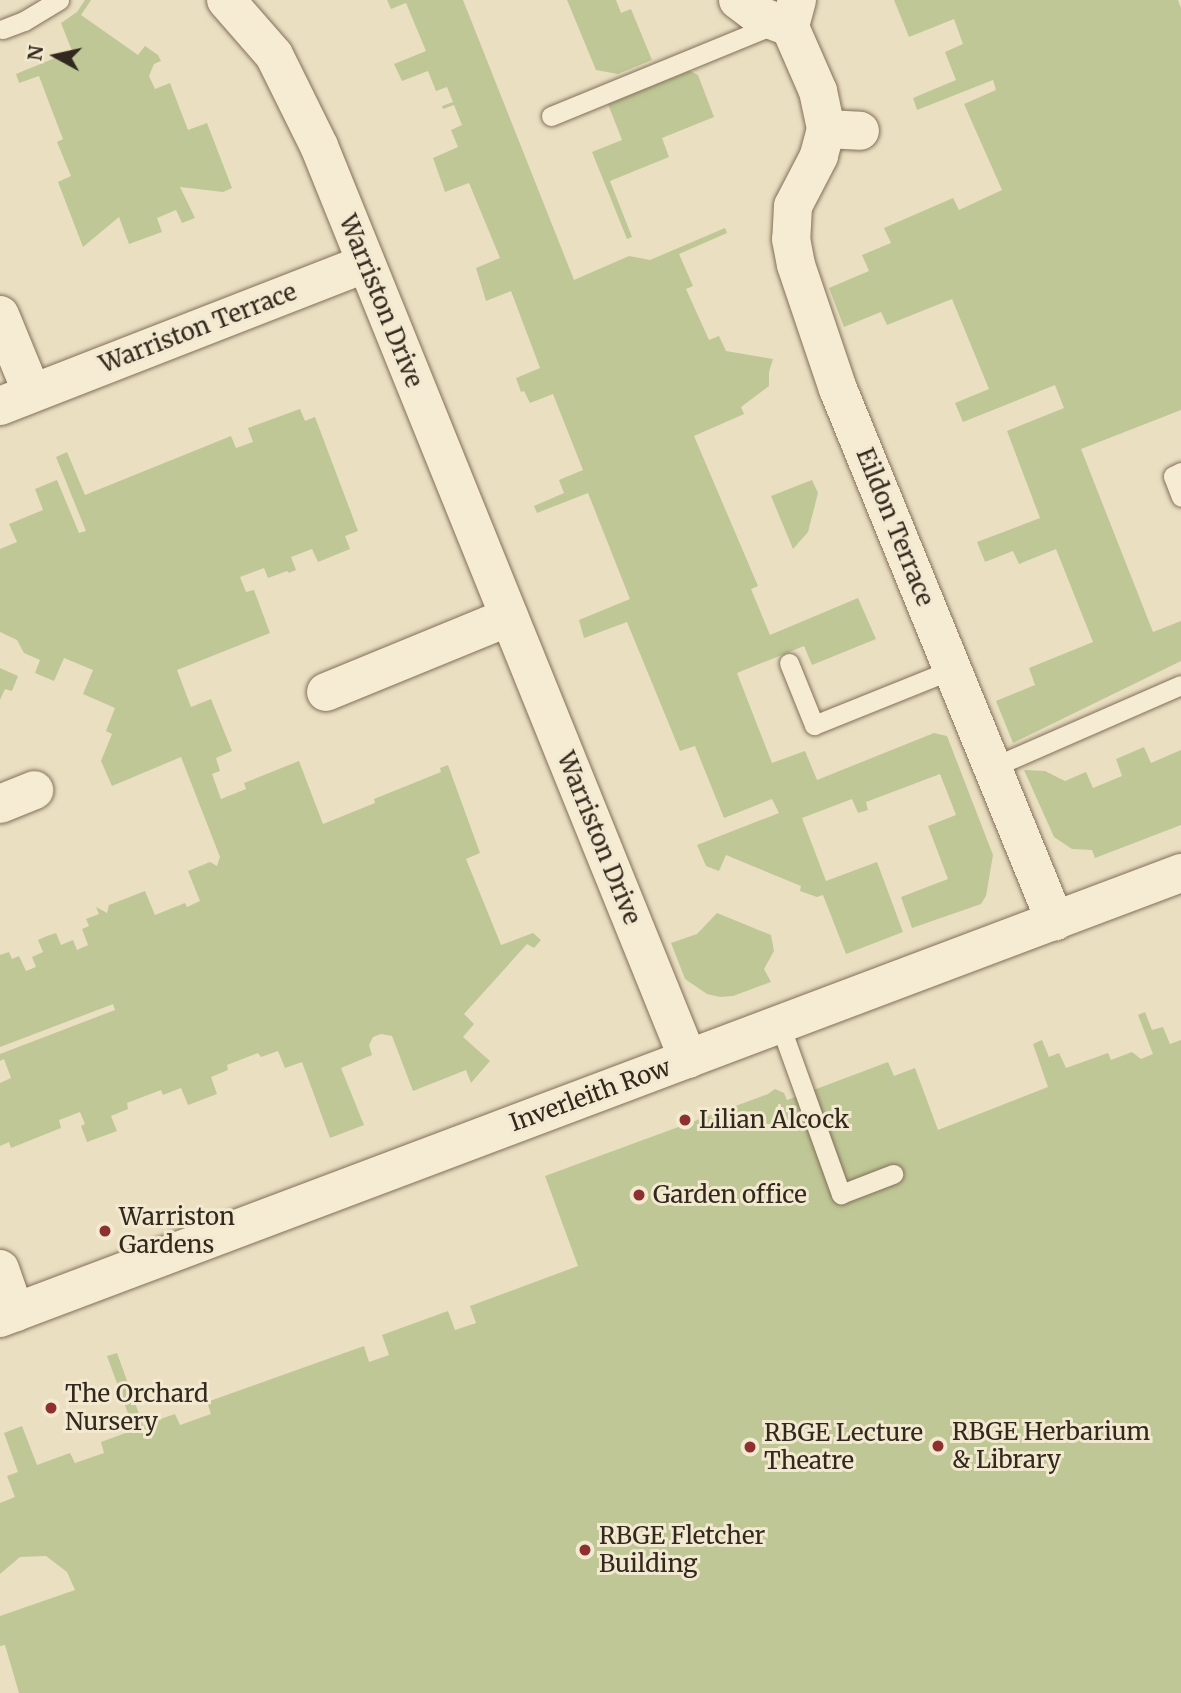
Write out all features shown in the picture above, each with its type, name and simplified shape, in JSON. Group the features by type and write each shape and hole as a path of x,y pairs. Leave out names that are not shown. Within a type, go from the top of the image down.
{"street":[{"name":"Warriston Drive","path":"226,0 260,36 289,79 688,1059"},
{"path":"738,0 788,17"},
{"name":"Eildon Terrace","path":"788,17 818,91 843,130 819,156 793,206 791,239 796,265 838,389 1055,921"},
{"name":"Warriston Terrace","path":"0,315 16,399 365,264"},
{"path":"326,694 509,617"},
{"name":"Inverleith Row","path":"8,1315 1181,873"},
{"path":"0,1269 8,1315"}],"lane":[{"path":"3,29 24,22 59,0"},
{"path":"551,116 788,17"},
{"path":"1181,472 1173,476 1181,497"},
{"path":"789,663 814,725 951,670"},
{"path":"991,768 1181,685"},
{"path":"780,1025 841,1194 893,1174"}],"green space":[{"path":"85,0 91,0 81,15 138,55 145,46 158,55 161,61 154,64 149,76 155,89 170,83 188,130 207,123 232,188 223,192 180,187 195,218 182,223 176,210 157,218 162,232 129,244 119,217 83,247 58,182 71,176 57,142 63,139 39,76 19,83 16,74 72,51 61,23 77,12"},
{"path":"387,0 463,0 574,280 629,256 650,260 725,228 727,233 679,254 693,286 686,289 709,340 719,336 726,351 773,359 769,386 741,407 744,414 694,436 758,586 751,589 770,635 858,598 876,639 812,665 804,646 737,673 772,763 805,751 817,780 934,733 947,736 993,855 986,896 981,904 912,928 901,897 948,879 928,826 956,815 940,774 866,802 868,810 858,813 852,799 802,818 826,881 877,862 903,932 846,954 823,895 817,897 800,891 801,886 726,855 719,871 706,866 697,845 779,813 772,799 724,818 695,746 680,751 627,622 584,638 579,620 630,599 588,493 537,513 534,506 564,493 559,480 583,470 553,394 530,403 524,391 521,392 516,378 540,368 511,291 486,301 476,268 500,258 469,183 445,192 433,158 458,147 451,130 462,125 454,105 443,109 442,106 453,102 447,87 436,91 428,71 402,81 394,64 426,51 406,3 391,9"},
{"path":"567,0 616,0 621,13 631,9 652,60 618,74 596,70"},
{"path":"894,0 1178,0 1181,8 1181,410 1081,449 1153,632 1181,621 1181,661 1013,743 996,701 1035,685 1029,668 1093,642 1056,549 1019,564 1013,551 985,562 977,542 1040,518 1007,431 1064,408 1055,385 963,422 955,403 989,389 952,299 887,325 881,312 844,327 829,288 869,271 862,255 891,243 884,228 953,198 959,210 1002,190 964,104 996,90 993,80 917,110 913,98 956,80 945,52 963,44 954,19 909,37"},
{"path":"690,71 698,75 714,117 662,138 669,157 610,181 632,237 627,239 592,152 622,140 608,104"},
{"path":"300,409 305,421 315,417 358,531 345,536 350,549 318,562 312,549 291,557 296,570 289,573 287,571 268,578 264,568 240,577 246,592 254,590 270,633 177,670 191,707 211,699 232,751 216,758 220,771 212,774 221,799 246,789 244,783 299,761 323,824 375,803 374,799 441,772 440,768 448,765 480,853 466,859 501,945 533,933 541,940 534,948 527,944 464,1014 474,1024 463,1037 490,1061 471,1083 466,1070 413,1091 392,1036 381,1034 373,1037 369,1045 372,1055 341,1068 364,1125 330,1138 302,1062 285,1068 278,1051 261,1057 258,1053 227,1065 228,1070 211,1077 217,1094 188,1105 181,1088 163,1095 161,1090 127,1103 128,1109 111,1116 117,1131 87,1142 81,1126 85,1124 80,1112 59,1120 61,1128 11,1148 9,1142 0,1146 0,1083 11,1078 4,1059 0,1061 0,1054 115,1010 113,1004 0,1047 0,955 9,952 12,959 19,956 26,971 36,967 32,957 43,952 38,940 56,933 61,945 73,940 77,950 88,945 82,929 89,926 86,919 99,914 96,907 107,913 109,905 145,891 155,915 185,903 187,907 200,901 188,871 210,862 217,866 220,857 181,757 112,786 101,761 112,734 106,731 115,708 83,694 93,670 64,658 54,681 35,673 40,660 24,653 17,640 0,632 0,549 17,542 9,524 43,510 35,489 57,480 79,533 86,531 56,457 67,452 85,495 231,436 236,448 253,442 248,428"},
{"path":"812,480 818,493 808,532 793,549 771,496"},
{"path":"0,668 18,676 12,691 5,689 0,700"},
{"path":"1144,747 1151,763 1181,750 1181,825 1095,858 1092,850 1072,849 1054,837 1024,770 1045,771 1065,781 1086,772 1093,788 1122,776 1116,759"},
{"path":"717,913 771,935 774,951 764,969 771,982 733,996 720,997 707,994 685,979 671,943 697,934"},
{"path":"1145,1012 1152,1030 1163,1027 1170,1044 1181,1040 1181,1693 19,1693 5,1645 0,1646 0,1616 75,1590 67,1572 46,1556 20,1557 0,1574 0,1503 15,1497 7,1476 18,1472 4,1433 22,1426 37,1465 70,1453 75,1463 104,1453 101,1442 134,1430 107,1356 117,1353 143,1425 175,1414 180,1425 211,1414 207,1402 364,1346 369,1362 389,1355 382,1335 448,1311 455,1330 476,1323 470,1306 578,1266 545,1176 768,1094 775,1089 784,1093 787,1100 888,1062 894,1076 915,1068 938,1130 1048,1087 1033,1044 1042,1040 1049,1057 1059,1053 1066,1068 1108,1053 1111,1060 1132,1052 1141,1059 1153,1054 1138,1015"}],"place":[{"name":"Lilian Alcock","path":"685,1120"},
{"name":"Garden office","path":"639,1195"},
{"name":"Warriston Gardens","path":"105,1231"},
{"name":"The Orchard Nursery","path":"51,1408"},
{"name":"RBGE Herbarium & Library","path":"938,1446"},
{"name":"RBGE Lecture Theatre","path":"750,1447"},
{"name":"RBGE Fletcher Building","path":"585,1550"}]}
